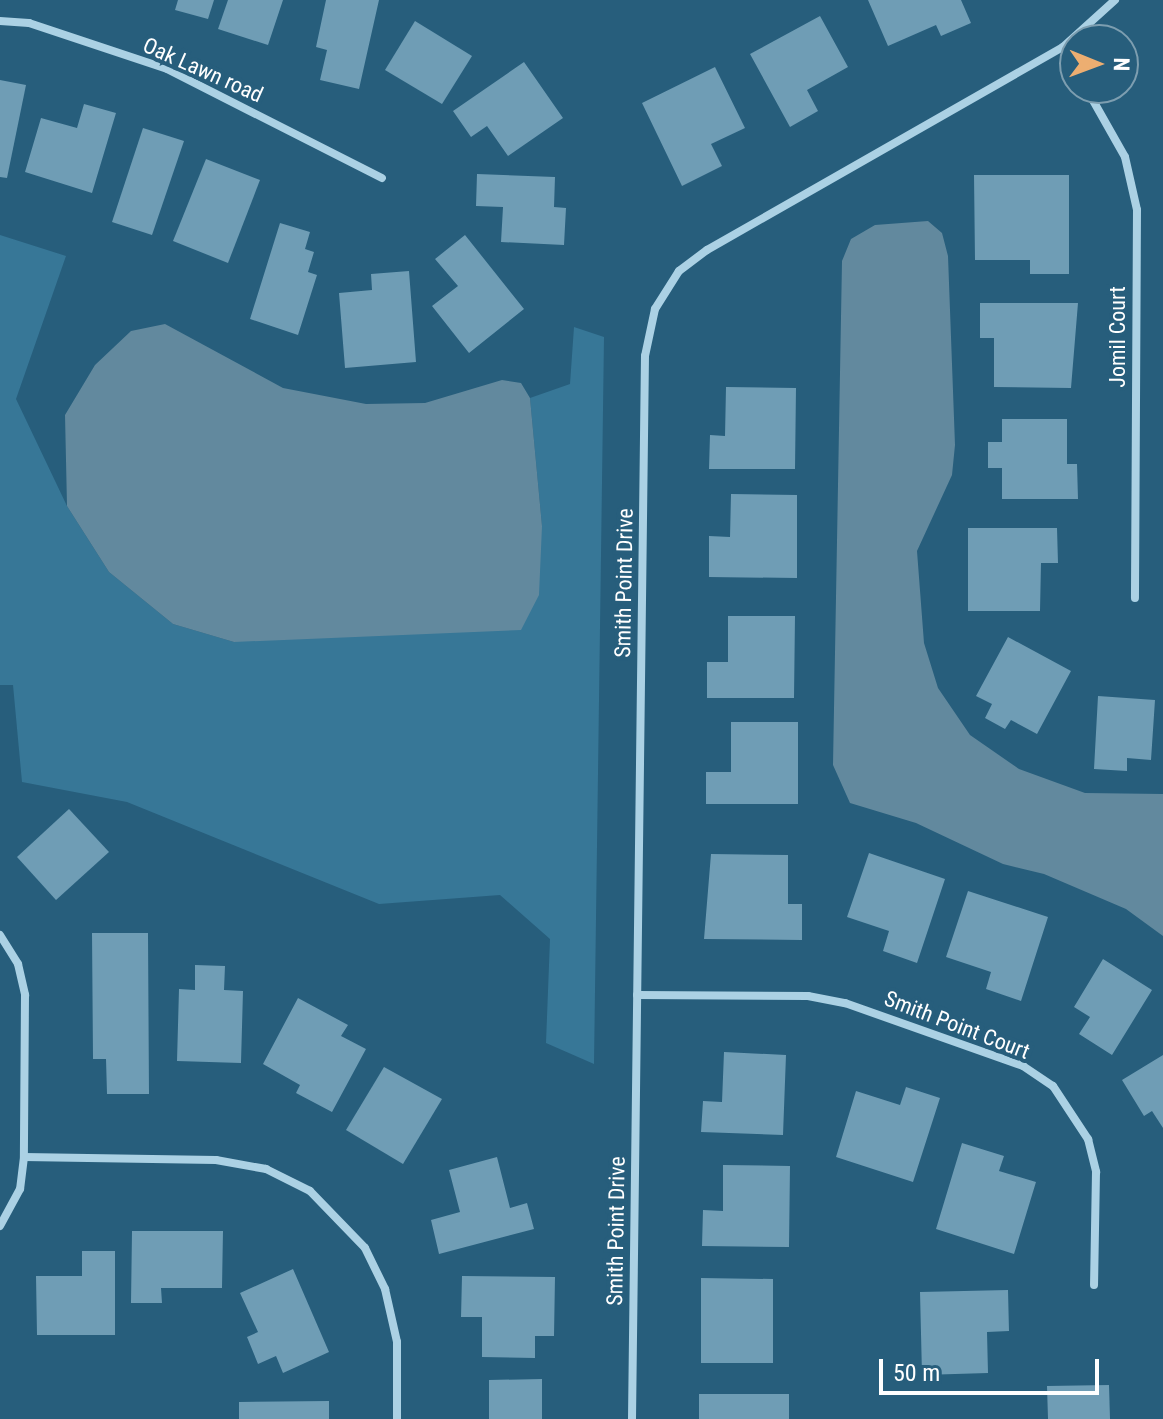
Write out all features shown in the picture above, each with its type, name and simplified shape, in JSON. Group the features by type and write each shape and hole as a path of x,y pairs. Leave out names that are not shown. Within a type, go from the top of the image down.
{"street":[{"name":"Smith Point Drive","path":"1088,24 1115,0"},
{"name":"Oak Lawn road","path":"0,21 29,23 167,69 382,178"},
{"name":"Smith Point Drive","path":"632,1419 645,356 655,309 679,271 707,250 1059,49"},
{"name":"Jomil Court","path":"1095,104 1125,157 1137,210 1135,598"},
{"path":"0,935 18,964 25,995 24,1157 20,1189 0,1226"},
{"name":"Smith Point Court","path":"637,995 808,996 845,1003 1023,1066 1053,1086 1088,1139 1096,1172 1094,1285"},
{"path":"24,1157 216,1160 266,1169 310,1191 365,1248 385,1289 397,1342 397,1419"}],"shaded area":[{"path":"928,221 942,233 948,256 955,445 952,475 917,551 924,643 938,688 970,735 1019,769 1085,793 1163,794 1163,936 1126,909 1044,874 1003,864 916,823 850,803 833,765 842,261 851,239 875,225"},
{"path":"0,235 66,256 16,399 67,506 109,572 173,624 234,642 542,526 530,398 570,384 574,327 604,337 594,1064 546,1043 550,939 500,895 379,904 127,802 22,782 13,685 0,685"},
{"path":"165,324 283,388 366,404 425,403 502,380 521,383 530,398 542,526 539,595 521,630 234,642 173,624 109,572 67,506 65,415 95,365 131,331"}],"building":[{"path":"178,0 214,0 208,19 175,10"},
{"path":"228,0 283,0 268,45 218,29"},
{"path":"326,0 379,0 359,89 320,80 327,50 316,47"},
{"path":"868,0 961,0 971,23 941,36 936,25 888,46"},
{"path":"820,16 848,67 807,90 818,111 790,127 750,54"},
{"path":"415,21 472,56 442,104 385,70"},
{"path":"524,62 563,118 508,156 487,126 471,137 453,111"},
{"path":"715,67 745,128 711,144 722,166 682,186 642,103"},
{"path":"0,80 26,85 7,178 0,177"},
{"path":"84,104 116,113 92,193 25,172 41,118 77,128"},
{"path":"143,128 184,141 152,235 112,222"},
{"path":"206,159 260,180 228,263 173,241"},
{"path":"477,174 555,177 554,207 566,208 564,245 501,242 503,207 476,206"},
{"path":"974,175 1069,175 1069,274 1030,274 1030,260 975,260"},
{"path":"280,223 310,232 305,249 314,252 308,272 317,275 298,335 250,319"},
{"path":"465,235 524,309 469,353 432,306 458,286 435,259"},
{"path":"409,271 416,362 345,368 339,293 372,290 371,274"},
{"path":"980,303 1078,303 1071,388 994,387 994,338 980,338"},
{"path":"726,387 796,388 795,469 709,469 710,435 725,436"},
{"path":"1002,419 1067,419 1067,464 1077,464 1078,499 1002,499 1002,468 988,468 988,442 1002,442"},
{"path":"731,494 797,495 797,578 709,577 709,536 730,537"},
{"path":"968,528 1057,528 1058,563 1041,563 1040,611 968,611"},
{"path":"728,616 795,616 794,698 707,698 707,662 728,662"},
{"path":"1008,637 1071,671 1037,734 1011,720 1005,729 985,718 992,704 976,696"},
{"path":"1098,696 1155,700 1151,760 1127,758 1127,771 1094,769"},
{"path":"731,722 798,722 798,804 706,804 706,772 731,772"},
{"path":"69,809 109,852 56,900 17,857"},
{"path":"869,853 945,879 917,963 883,951 889,931 847,917"},
{"path":"711,854 788,855 788,904 802,904 802,940 704,939"},
{"path":"968,891 1048,917 1021,1001 986,989 991,972 946,957"},
{"path":"92,933 148,933 149,1094 107,1094 106,1059 93,1059"},
{"path":"1103,959 1152,990 1112,1055 1079,1034 1090,1017 1074,1007"},
{"path":"195,965 225,966 224,990 243,991 241,1063 177,1061 179,989 195,990"},
{"path":"298,998 348,1025 341,1036 366,1049 332,1112 296,1093 300,1085 263,1064"},
{"path":"724,1052 786,1055 783,1135 701,1132 703,1101 722,1102"},
{"path":"1163,1055 1163,1128 1152,1111 1144,1116 1122,1080"},
{"path":"384,1067 442,1099 403,1164 346,1130"},
{"path":"906,1087 940,1098 913,1182 836,1157 856,1091 900,1105"},
{"path":"962,1143 1004,1156 999,1171 1036,1182 1014,1254 936,1229"},
{"path":"497,1157 510,1208 527,1203 534,1229 439,1254 431,1220 460,1212 449,1170"},
{"path":"723,1165 790,1166 789,1247 702,1246 703,1210 723,1211"},
{"path":"132,1231 223,1231 222,1288 161,1288 162,1303 131,1303"},
{"path":"82,1251 115,1251 115,1335 37,1335 36,1276 82,1276"},
{"path":"293,1269 329,1352 283,1373 276,1356 258,1364 247,1337 258,1332 240,1293"},
{"path":"462,1276 555,1277 554,1336 535,1336 535,1358 482,1357 482,1317 461,1317"},
{"path":"701,1278 773,1279 773,1363 701,1363"},
{"path":"1008,1290 1009,1331 987,1332 988,1373 922,1375 920,1292"},
{"path":"542,1379 542,1419 489,1419 489,1380"},
{"path":"1109,1385 1110,1419 1048,1419 1047,1386"},
{"path":"699,1394 789,1394 789,1419 699,1419"},
{"path":"329,1401 329,1419 239,1419 239,1402"}]}
